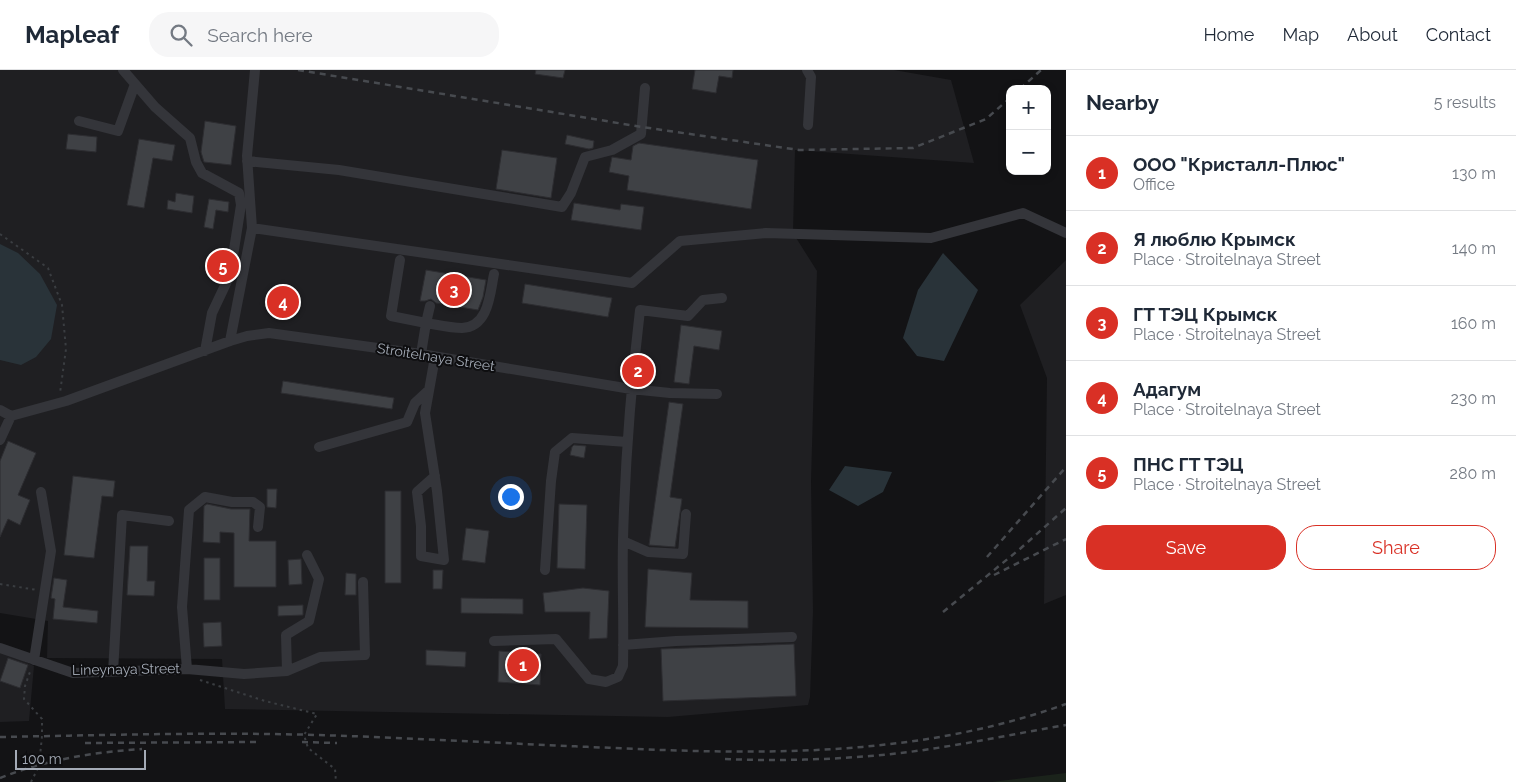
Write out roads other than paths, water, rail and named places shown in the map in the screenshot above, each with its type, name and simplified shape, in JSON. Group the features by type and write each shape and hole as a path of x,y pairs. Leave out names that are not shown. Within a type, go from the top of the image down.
{"street":[{"path":"123,70 155,107 190,138 196,162 202,173 239,193 240,205 230,275 212,313 205,351"},
{"path":"230,341 252,228 247,161 255,70"},
{"path":"807,70 811,77 808,125"},
{"path":"79,120 118,131 135,84"},
{"path":"247,161 340,170 562,207 571,193 585,157 612,150 641,134 645,88"},
{"path":"252,228 632,283 680,241 766,233 931,238 1023,213 1066,234"},
{"path":"400,260 391,316 426,323 464,328 476,324 487,312 494,274"},
{"path":"494,641 556,639 590,679 606,682 618,677 623,666 623,540 627,442 640,310 688,316 703,300 722,298"},
{"path":"421,354 430,306"},
{"name":"Stroitelnaya Street","path":"11,416 59,403 230,341 246,336 269,333 421,354 631,389 670,393 717,394"},
{"path":"435,357 425,413 435,476 437,491 444,560 421,556 421,526 417,492 435,476"},
{"path":"319,447 407,422 415,403 429,390"},
{"path":"0,410 11,416 0,440"},
{"path":"545,570 551,481 556,452 572,438 627,442"},
{"path":"34,660 51,551 41,492"},
{"name":"Lineynaya Street","path":"0,648 73,673 187,668 182,607 189,510 205,498 232,502 253,502 260,507 258,527"},
{"path":"623,540 648,552 683,554 686,514"},
{"path":"113,672 122,515 169,521"},
{"path":"287,672 286,635 309,621 319,580 307,555"},
{"path":"187,668 244,674 287,672 320,657 365,655 363,582"},
{"path":"623,645 792,637"}],"railway":[{"path":"298,70 642,127 799,150 913,148 986,119 1006,102"},
{"path":"1024,85 1041,70"},
{"path":"987,557 1066,467"},
{"path":"943,612 1066,508"},
{"path":"994,575 1066,539"},
{"path":"0,737 278,734 729,752 786,751 842,749 899,743 955,734 1010,721 1066,704"},
{"path":"725,759 816,759 895,754 1066,725"},
{"path":"85,743 260,742"},
{"path":"302,742 337,743"},
{"path":"0,778 34,766 70,758 142,749"}],"place":[{"name":"ПНС ГТ ТЭЦ","path":"223,266"},
{"name":"ГТ ТЭЦ Крымск","path":"454,290"},
{"name":"Адагум","path":"283,302"},
{"name":"Я люблю Крымск","path":"638,371"},
{"name":"ООО \"Кристалл-Плюс\"","path":"523,665"}]}
